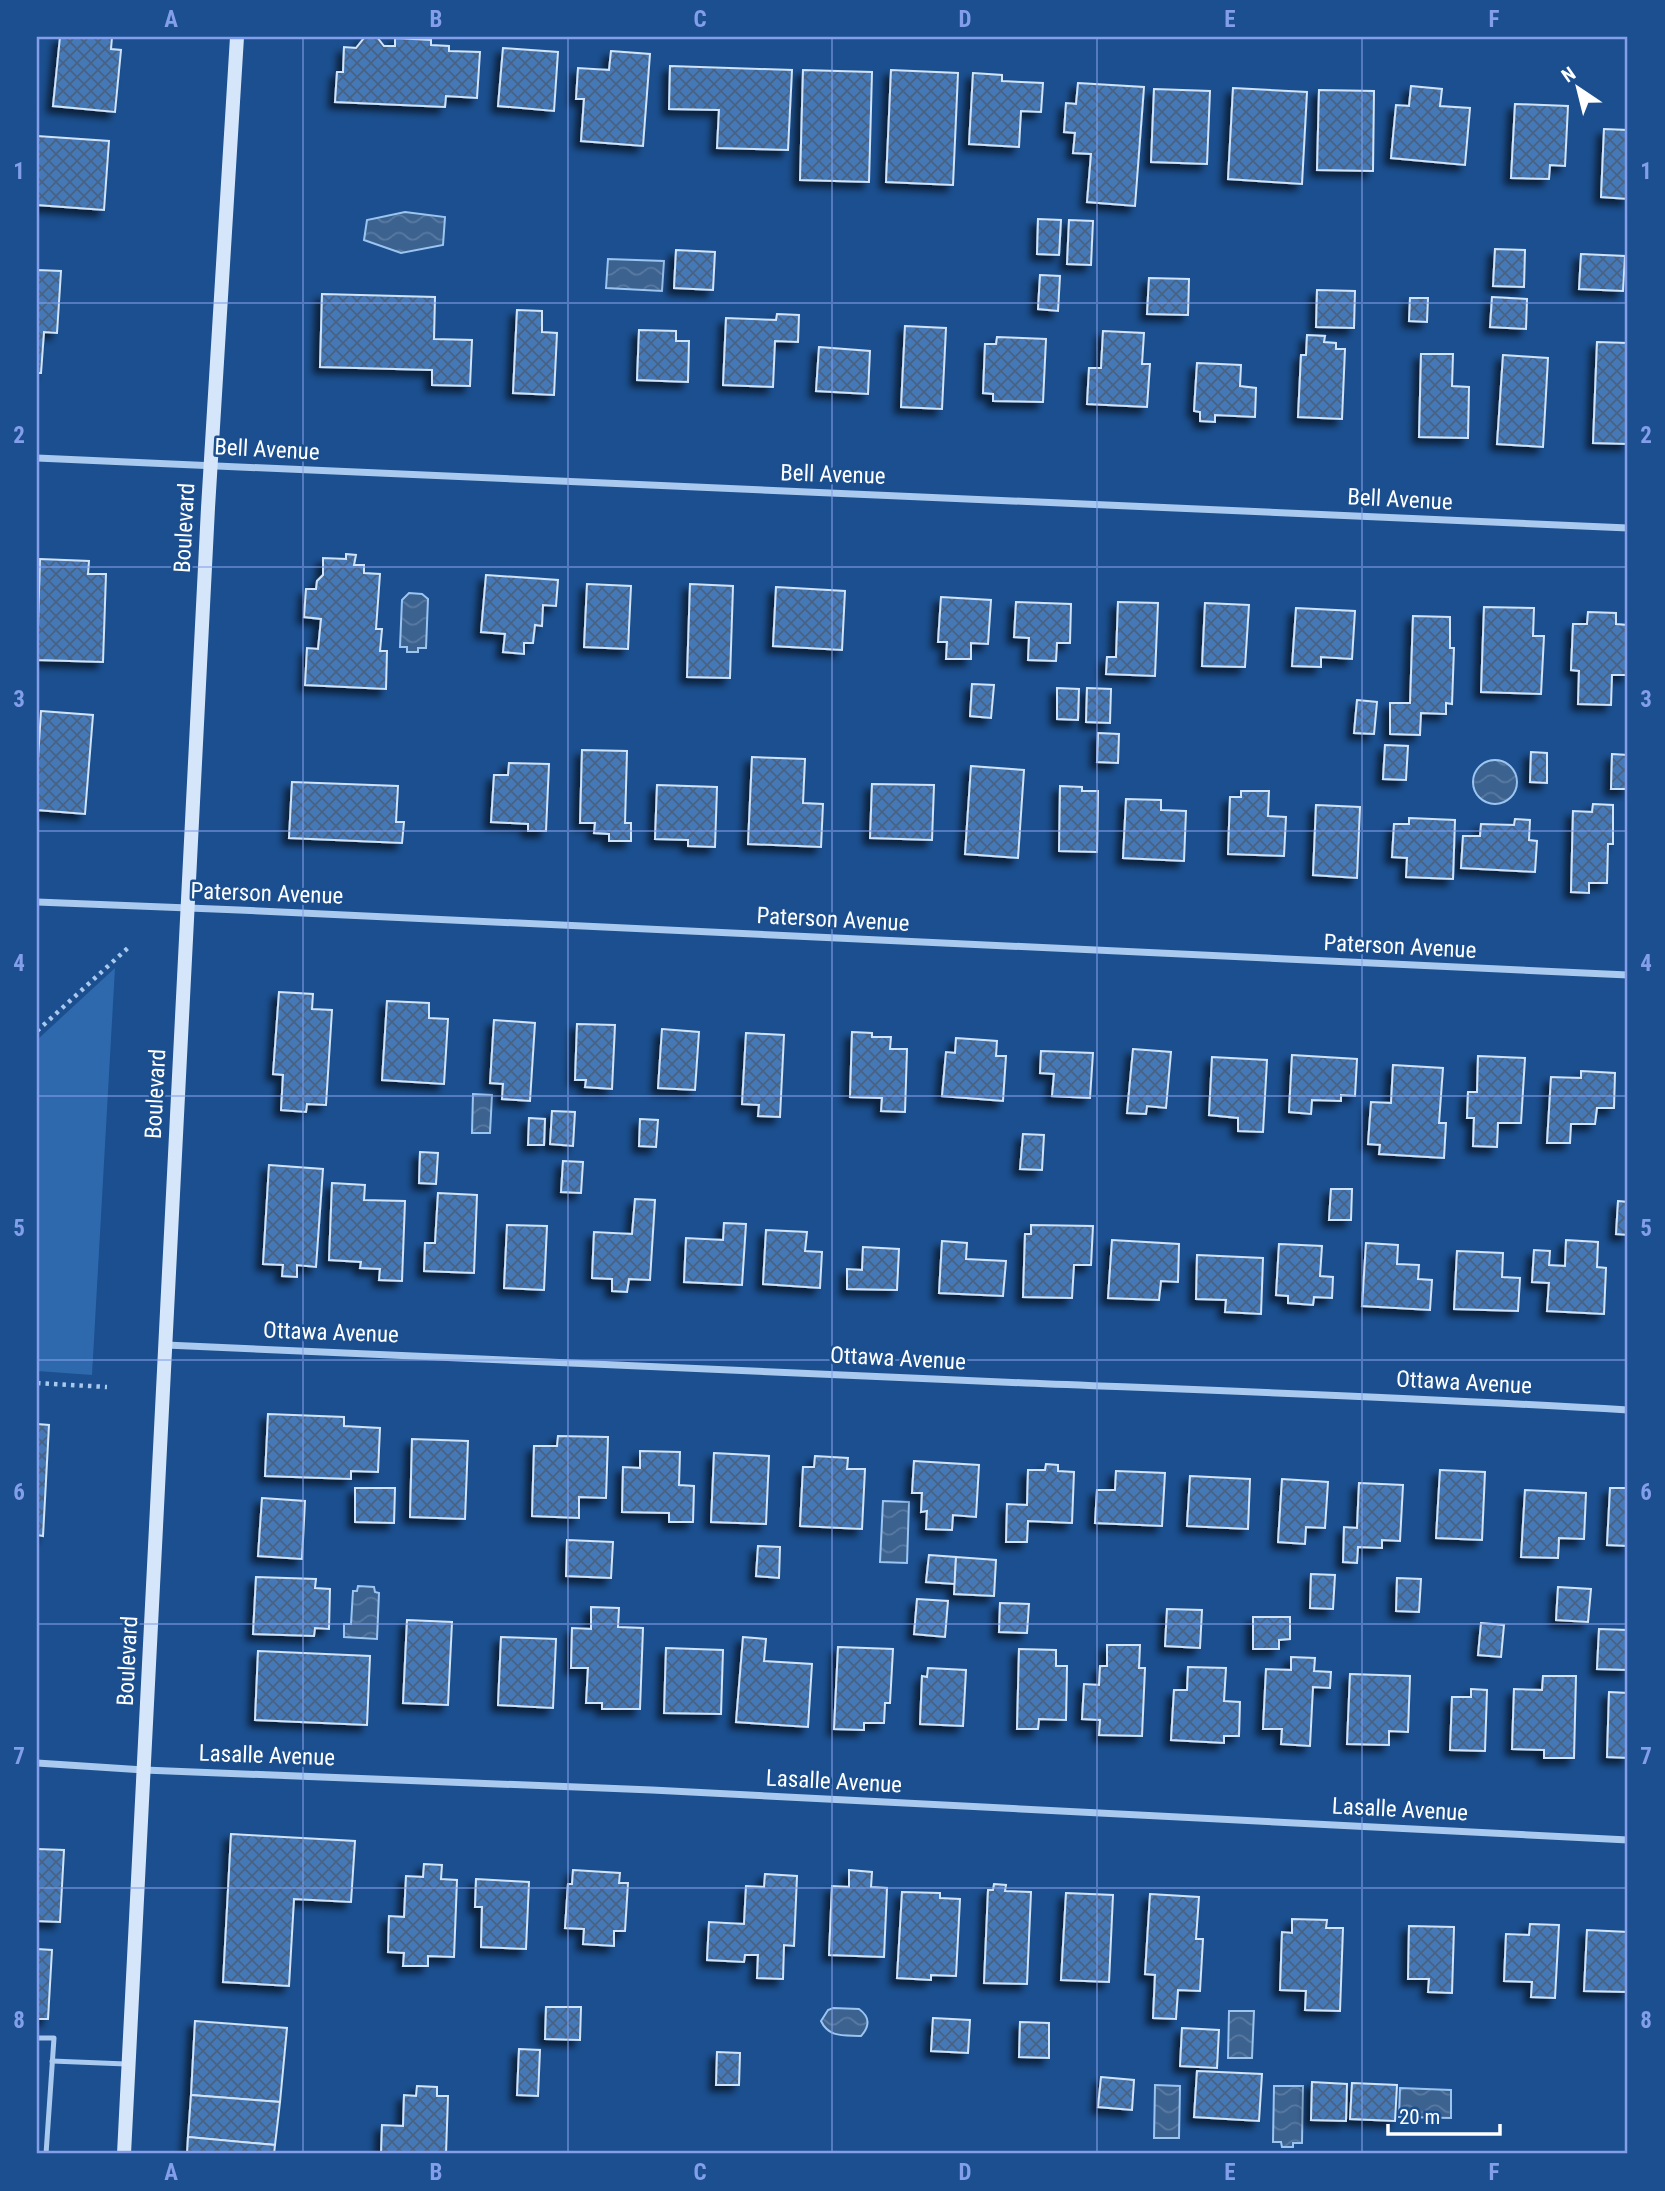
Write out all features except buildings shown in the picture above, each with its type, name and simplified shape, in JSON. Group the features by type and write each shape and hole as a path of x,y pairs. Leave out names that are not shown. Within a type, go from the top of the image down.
{"street":[{"name":"Boulevard","path":"124,2154 210,466 237,37"},
{"name":"Bell Avenue","path":"37,458 1628,528"},
{"name":"Paterson Avenue","path":"37,902 1628,975"},
{"name":"Ottawa Avenue","path":"165,1345 1415,1398 1628,1410"},
{"name":"Lasalle Avenue","path":"37,1763 144,1770 652,1790 1628,1840"}],"lane":[{"path":"37,2038 54,2038 46,2154"},
{"path":"52,2061 129,2064"}],"path":[{"path":"37,1031 130,946"},
{"path":"37,1382 107,1387"}],"shaded area":[{"path":"115,968 92,1375 37,1371 37,1040"}],"water":[{"path":"405,212 445,217 443,245 401,253 364,240 367,220"},
{"path":"608,259 664,261 662,291 606,288"},
{"path":"409,593 422,594 428,599 426,648 418,648 418,652 407,652 407,647 400,647 402,600"},
{"path":"1495,760 1511,766 1517,782 1511,798 1495,804 1479,798 1473,782 1479,766"},
{"path":"473,1094 492,1095 490,1133 472,1133"},
{"path":"883,1501 909,1502 907,1563 880,1562"},
{"path":"358,1586 374,1587 375,1592 379,1593 377,1639 344,1637 344,1624 351,1624 353,1591 357,1591"},
{"path":"859,2009 863,2012 868,2022 861,2036 838,2035 824,2026 821,2021 828,2010"},
{"path":"1229,2011 1254,2011 1252,2058 1228,2058"},
{"path":"1155,2085 1180,2086 1179,2138 1154,2138"},
{"path":"1274,2086 1303,2086 1302,2143 1293,2143 1293,2147 1282,2147 1281,2142 1273,2142"},
{"path":"1400,2088 1451,2090 1451,2118 1399,2117"}]}
